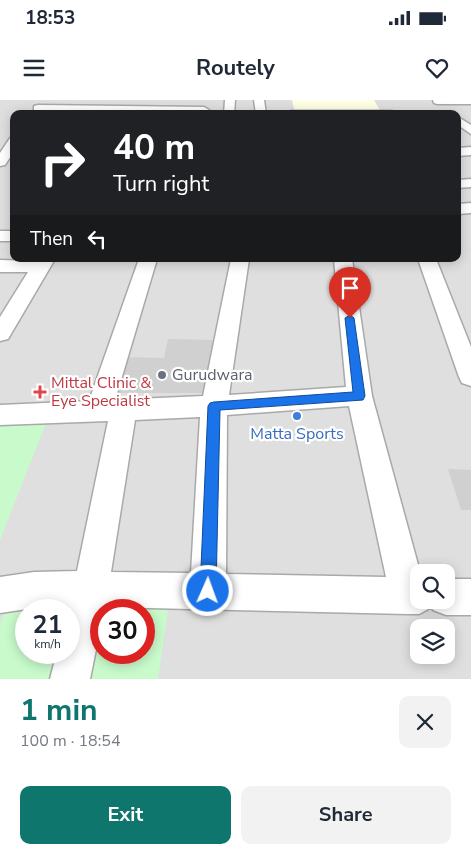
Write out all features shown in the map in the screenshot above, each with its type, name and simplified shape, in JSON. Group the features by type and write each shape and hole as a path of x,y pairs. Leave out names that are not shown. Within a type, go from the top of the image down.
{"street":[{"path":"36,110 46,100"},
{"path":"436,100 471,101"},
{"path":"436,100 445,110"},
{"path":"66,110 129,108 204,110"},
{"path":"0,162 10,147"},
{"path":"70,679 91,589 111,410 147,262"},
{"path":"208,591 214,406 239,262"},
{"path":"342,262 359,396 410,581"},
{"path":"428,262 471,377"},
{"path":"0,266 44,263"},
{"path":"0,334 44,263"},
{"path":"0,415 214,406 359,396"},
{"path":"0,596 34,590 91,589 410,596"},
{"path":"455,596 471,597"}],"shaded area":[{"path":"0,100 471,100 471,679 0,679"},
{"path":"292,100 374,100 380,110 294,110"},
{"name":"Gurudwara","path":"168,339 214,340 209,393 108,393 119,357 164,358"},
{"path":"448,469 471,470 471,510 461,510"}],"green space":[{"path":"47,421 0,540 0,422"},
{"path":"10,597 57,599 15,599 15,664 63,664 59,679 0,679 0,624"},
{"path":"155,602 169,603 158,679 77,679 90,625 90,664 155,664"}],"place":[{"name":"Gurudwara","path":"162,375"},
{"name":"Mittal Clinic & Eye Specialist","path":"40,392"},
{"name":"Matta Sports","path":"297,416"}],"route":[{"path":"208,591 214,406 359,396 350,318"}]}
